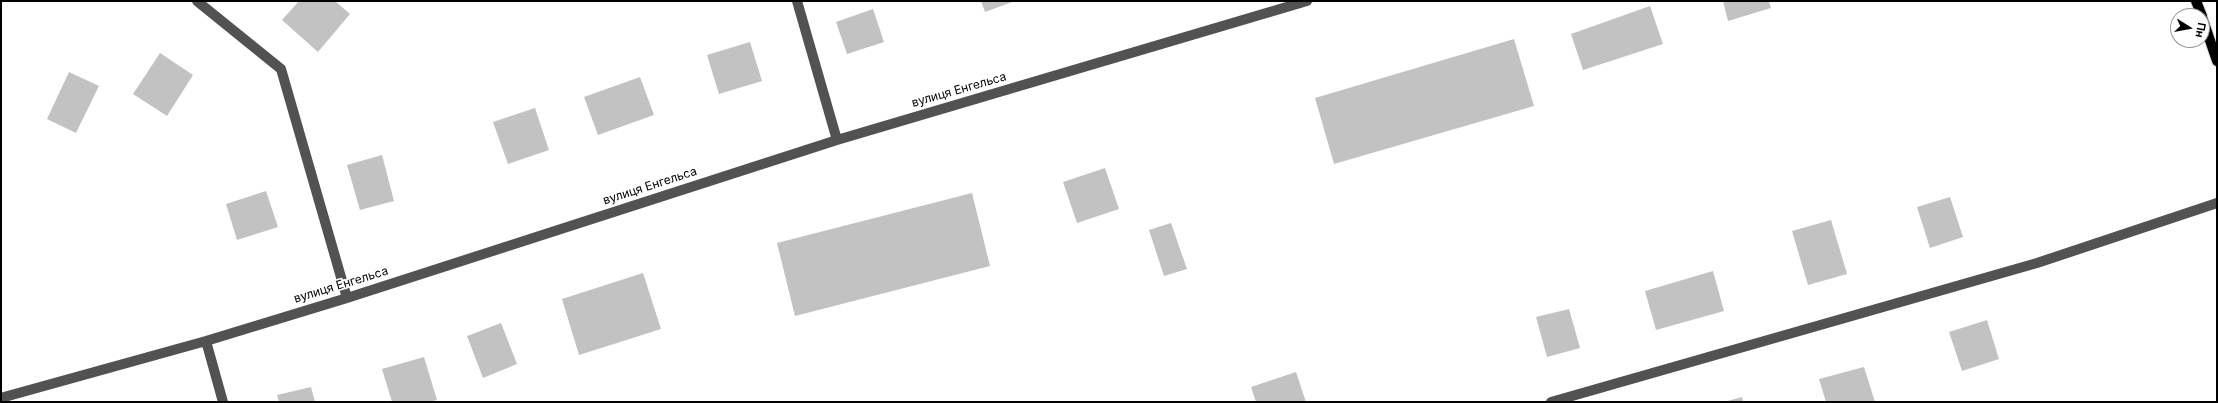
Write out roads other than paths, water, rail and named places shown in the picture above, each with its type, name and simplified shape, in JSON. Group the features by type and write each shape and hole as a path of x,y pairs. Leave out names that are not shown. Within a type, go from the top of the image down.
{"main road":[{"path":"2210,40 2217,61"}],"street":[{"path":"197,1 281,69 347,298"},
{"path":"797,1 837,140"},
{"name":"вулиця Енгельса","path":"1,398 206,341 347,298 837,140 1307,1"},
{"path":"1551,402 2037,263 2217,203"},
{"path":"206,341 223,402"}]}
